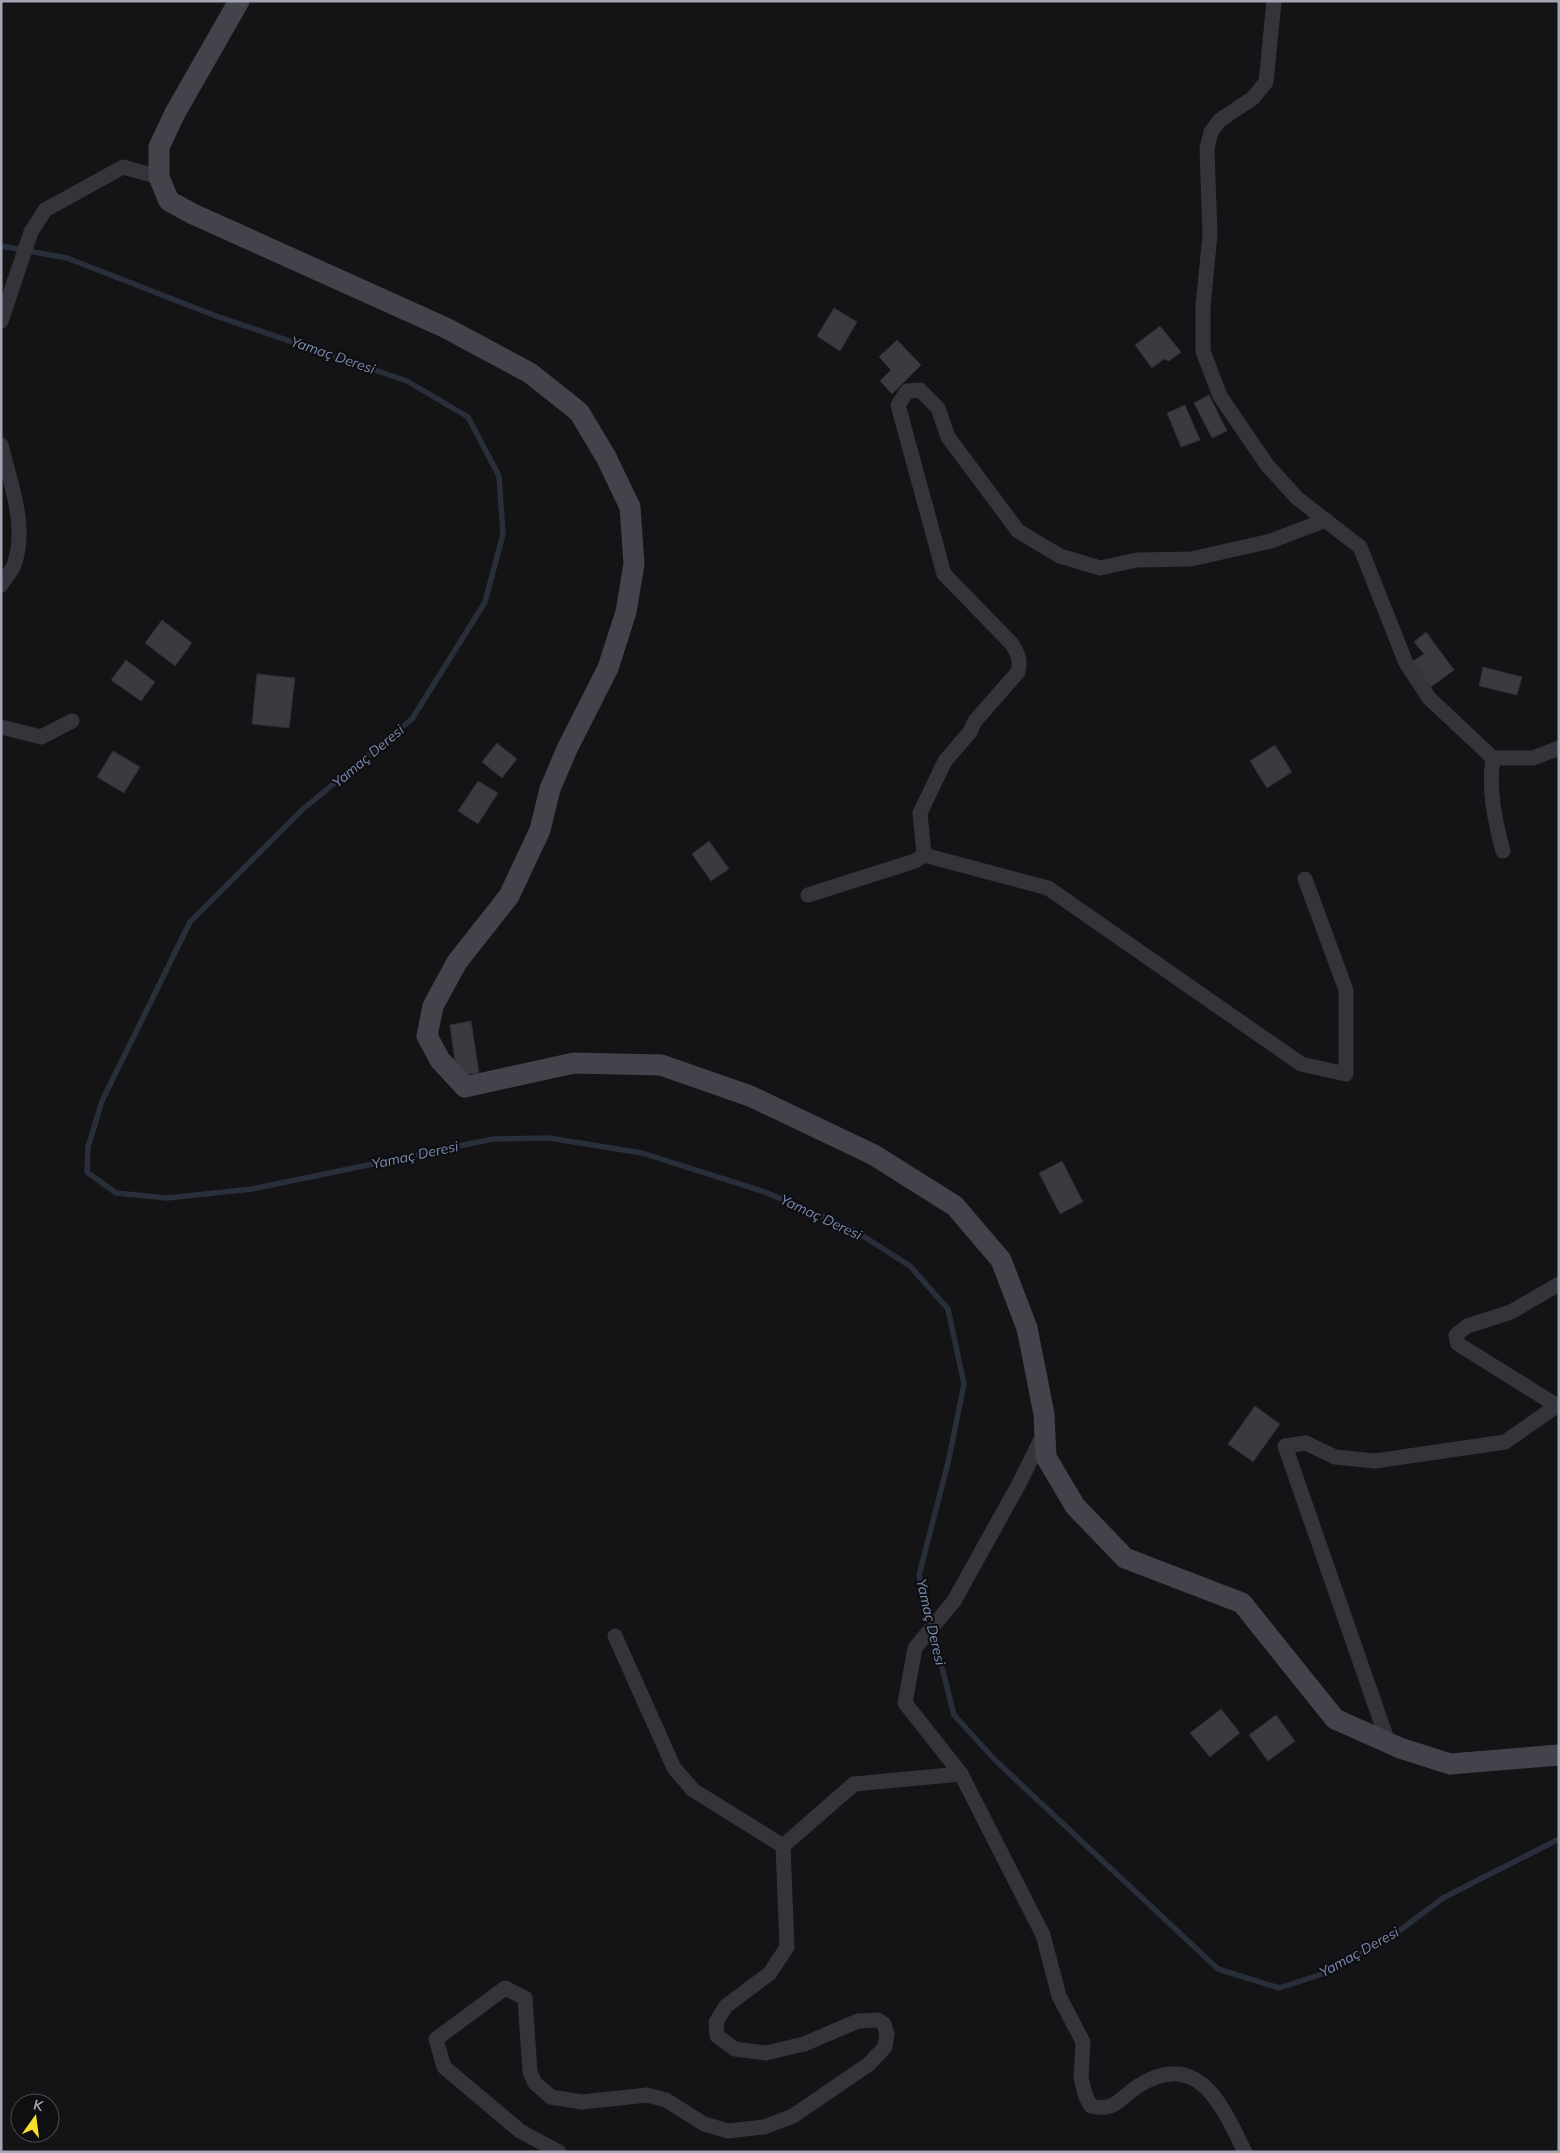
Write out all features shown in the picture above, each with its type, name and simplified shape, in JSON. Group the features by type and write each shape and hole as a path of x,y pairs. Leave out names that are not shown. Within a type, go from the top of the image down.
{"street":[{"path":"239,1 175,113 159,146 159,177 169,201 193,214 446,328 530,373 579,412 606,457 630,507 634,564 626,612 608,668 566,749 550,789 540,830 509,896 457,962 433,1006 427,1036 440,1060 465,1086 574,1063 661,1065 750,1096 874,1155 956,1206 1001,1260 1027,1328 1044,1414 1046,1457 1076,1506 1125,1558 1242,1603 1335,1718 1388,1742 1450,1764 1559,1755"},
{"path":"1274,1 1266,82 1253,98 1220,120 1211,132 1208,148 1210,235 1203,306 1204,351 1220,396 1267,466 1297,498 1360,547 1406,663 1429,698 1493,758 1533,758 1559,748"},
{"path":"1,321 29,238 45,210 124,167 159,177"},
{"path":"924,855 920,814 945,761 970,732 975,721 1018,672 1020,664 1012,644 944,574 898,405 907,391 920,390 938,408 948,437 1018,531 1060,556 1100,568 1137,560 1191,559 1271,541 1326,520"},
{"path":"1,445 18,519 19,542 13,566 1,585"},
{"path":"1,727 41,737 72,721"},
{"path":"1493,758 1490,774 1493,816 1503,851"},
{"path":"924,855 1048,888 1300,1064 1346,1074 1346,990 1305,879"},
{"path":"808,895 915,862 924,855"},
{"path":"1388,1742 1285,1446 1306,1443 1335,1457 1375,1461 1505,1442 1557,1407 1458,1344 1456,1335 1467,1326 1511,1312 1559,1284"},
{"path":"1045,1432 1020,1482 954,1601 915,1648 905,1703 961,1774 1044,1936 1059,1996 1084,2042 1081,2078 1086,2097 1091,2106 1103,2109 1115,2104 1138,2086 1159,2076 1173,2073 1187,2075 1208,2088 1222,2106 1245,2152"},
{"path":"615,1636 674,1768 693,1790 783,1846"},
{"path":"783,1846 854,1784 961,1774"},
{"path":"559,2152 520,2131 444,2067 436,2039 505,1988 525,1998 530,2072 534,2083 551,2097 582,2102 648,2095 666,2100 704,2124 728,2132 764,2127 793,2116 869,2064 885,2047 887,2034 884,2024 878,2020 858,2021 804,2044 766,2053 735,2050 717,2036 716,2022 726,2006 770,1973 787,1947 783,1846"}],"building":[{"path":"834,308 857,322 840,351 817,336"},
{"path":"1160,326 1181,352 1169,361 1164,359 1152,368 1135,345"},
{"path":"897,340 921,365 892,394 880,381 891,370 879,357"},
{"path":"1209,395 1227,431 1212,438 1194,403"},
{"path":"1185,405 1200,440 1181,447 1167,413"},
{"path":"162,620 192,643 175,666 145,643"},
{"path":"1426,632 1454,670 1431,687 1412,662 1424,654 1414,642"},
{"path":"126,660 155,682 141,701 111,680"},
{"path":"1483,667 1522,677 1517,695 1479,686"},
{"path":"257,674 295,678 289,728 252,724"},
{"path":"497,743 517,759 502,778 482,762"},
{"path":"1275,745 1292,772 1267,788 1250,761"},
{"path":"113,751 140,767 124,793 97,777"},
{"path":"478,781 498,793 478,824 458,811"},
{"path":"709,841 729,869 711,881 692,854"},
{"path":"471,1021 479,1073 457,1076 450,1025"},
{"path":"1062,1161 1083,1202 1060,1214 1039,1173"},
{"path":"1255,1406 1280,1424 1253,1462 1228,1444"},
{"path":"1221,1709 1240,1733 1210,1757 1190,1733"},
{"path":"1276,1715 1295,1741 1268,1761 1249,1735"}],"waterway":[{"name":"Yamaç Deresi","path":"1,246 67,258 216,316 407,381 468,417 499,476 503,534 485,602 412,719 302,810 190,922 102,1101 88,1147 87,1172 116,1193 167,1198 252,1189 493,1139 549,1138 642,1153 765,1192 852,1229 910,1266 948,1309 964,1384 948,1463 919,1575 954,1715 996,1761 1218,1969 1279,1988 1322,1974 1391,1937 1443,1898 1559,1839"}]}
